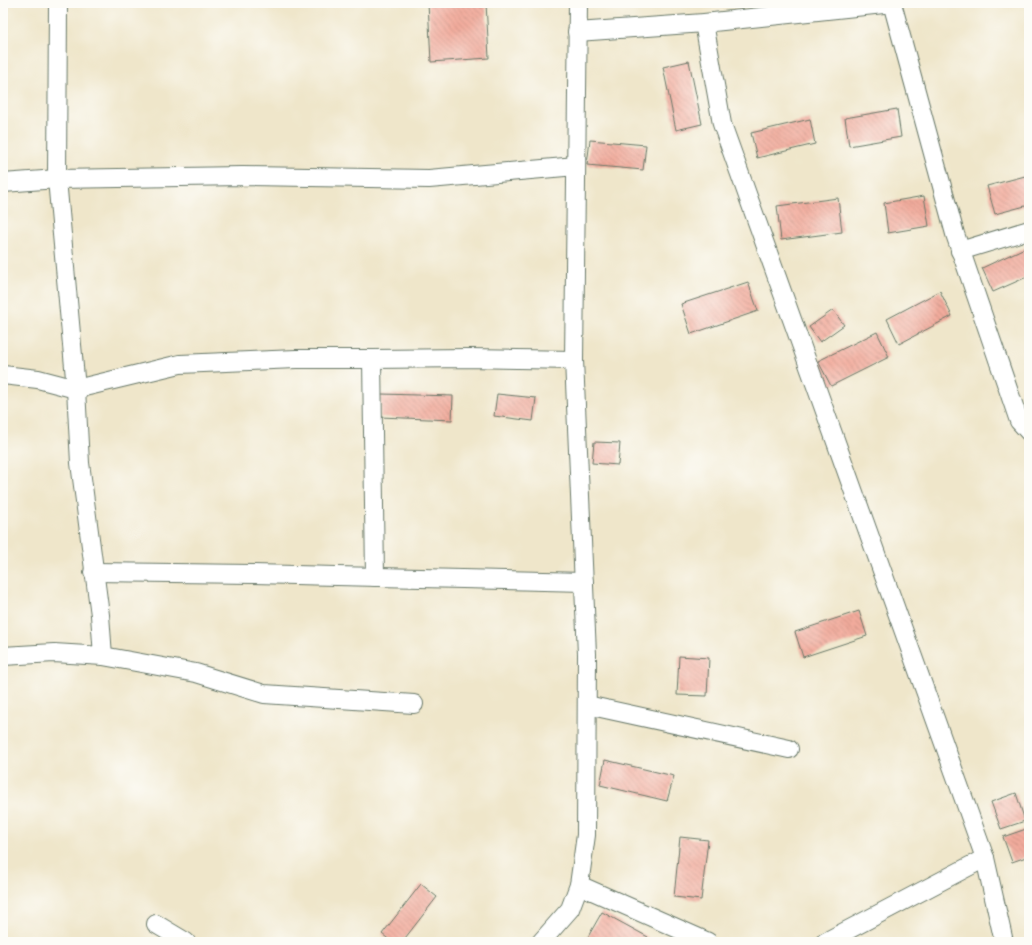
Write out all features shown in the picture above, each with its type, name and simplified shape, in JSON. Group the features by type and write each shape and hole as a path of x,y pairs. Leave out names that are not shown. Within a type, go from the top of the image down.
{"street":[{"path":"58,3 57,179 76,389 80,463 93,572 100,615 103,656"},
{"path":"541,942 570,909 579,885 586,835 587,654 574,360 578,3"},
{"path":"577,32 704,23 892,3 933,158 960,251 1019,422 1029,432"},
{"path":"704,23 722,124 985,858 1004,942"},
{"path":"3,183 57,179 242,176 429,178 576,166"},
{"path":"960,251 1029,230"},
{"path":"3,375 38,380 76,389 180,364 288,360 469,358 574,360"},
{"path":"372,359 375,577"},
{"path":"93,572 584,582"},
{"path":"3,656 54,653 103,656 196,673 264,694 414,704"},
{"path":"587,706 789,749"},
{"path":"825,942 985,858"},
{"path":"579,885 708,942"},
{"path":"156,924 186,942"}],"building":[{"path":"428,3 486,3 489,58 431,62"},
{"path":"689,61 702,124 676,130 663,67"},
{"path":"897,109 901,137 849,146 845,118"},
{"path":"810,119 815,144 757,158 751,133"},
{"path":"590,140 646,145 643,170 587,165"},
{"path":"1029,175 1029,205 995,214 987,186"},
{"path":"924,196 929,226 888,233 884,203"},
{"path":"838,198 842,232 781,240 777,206"},
{"path":"1029,246 1029,276 993,292 982,268"},
{"path":"748,282 758,311 691,334 681,304"},
{"path":"940,291 952,316 899,344 887,319"},
{"path":"833,310 844,325 820,342 809,327"},
{"path":"877,332 889,357 831,386 818,361"},
{"path":"381,394 453,396 452,420 380,417"},
{"path":"497,394 536,398 533,421 494,416"},
{"path":"594,442 620,443 618,465 592,463"},
{"path":"859,611 867,636 803,657 795,632"},
{"path":"679,656 709,658 707,696 677,695"},
{"path":"605,760 674,776 667,801 600,785"},
{"path":"1016,793 1025,821 1001,829 991,802"},
{"path":"1029,828 1029,856 1012,862 1003,837"},
{"path":"680,837 708,840 701,900 674,897"},
{"path":"421,884 437,897 402,942 392,942 382,934"},
{"path":"602,912 648,937 645,942 585,942"}]}
